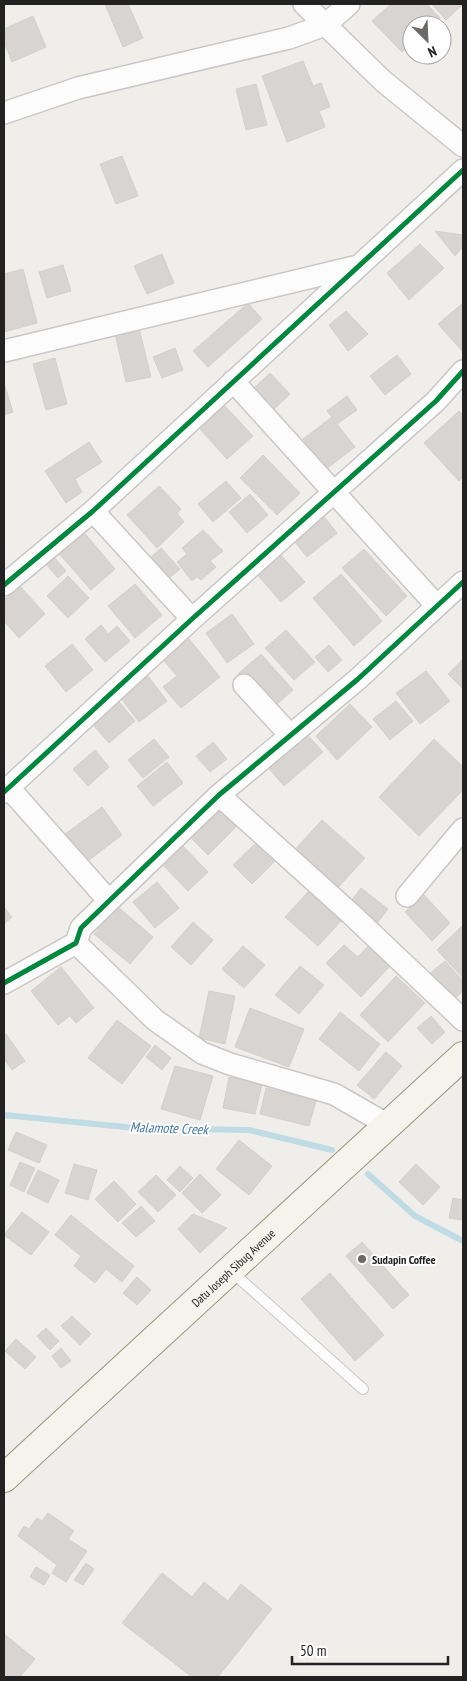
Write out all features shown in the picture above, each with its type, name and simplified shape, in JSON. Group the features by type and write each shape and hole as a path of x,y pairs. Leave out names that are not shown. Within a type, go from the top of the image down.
{"main road":[{"name":"Datu Joseph Sibug Avenue","path":"6,1473 463,1056"}],"street":[{"path":"304,4 383,81 463,146"},
{"path":"4,113 78,88 289,38 325,25 349,4"},
{"path":"4,585 93,511 356,266 463,170"},
{"path":"4,351 356,266"},
{"path":"109,901 6,790 192,619 436,401 463,371"},
{"path":"4,983 76,943 81,928 219,795 453,597 336,492 233,381"},
{"path":"93,511 192,619"},
{"path":"244,686 290,735"},
{"path":"219,795 351,914 463,1020"},
{"path":"407,896 463,829"},
{"path":"76,943 155,1020 202,1052 222,1062 334,1094 388,1125"}],"lane":[{"path":"230,1270 362,1389"}],"building":[{"path":"105,4 128,4 143,38 123,47"},
{"path":"391,4 427,4 437,15 402,15 402,52 372,21"},
{"path":"432,4 463,4 451,15 442,15"},
{"path":"33,16 46,47 12,62 4,42 4,29"},
{"path":"303,61 313,86 321,83 330,107 319,111 325,127 287,142 262,76"},
{"path":"256,84 267,125 246,130 236,89"},
{"path":"122,156 138,196 116,204 100,164"},
{"path":"435,231 463,235 463,247 455,256"},
{"path":"420,244 444,268 409,300 387,273"},
{"path":"162,254 174,283 147,294 134,266"},
{"path":"63,265 71,291 47,298 39,272"},
{"path":"23,269 37,323 4,332 4,274"},
{"path":"248,303 262,319 208,367 193,351"},
{"path":"463,303 463,352 438,324"},
{"path":"346,311 368,334 348,351 329,325"},
{"path":"139,328 151,377 126,382 115,333"},
{"path":"175,348 183,370 162,378 153,357"},
{"path":"397,355 411,374 385,395 370,376"},
{"path":"55,358 67,404 46,410 33,364"},
{"path":"270,373 290,394 272,411 252,390"},
{"path":"4,387 13,412 4,415"},
{"path":"347,396 357,410 337,424 355,447 326,469 303,439 332,417 327,411"},
{"path":"225,406 253,436 227,459 200,429"},
{"path":"459,411 463,415 463,477 459,481 424,443"},
{"path":"89,442 102,462 75,479 82,492 66,503 45,471"},
{"path":"263,455 300,493 277,515 240,478"},
{"path":"226,481 241,498 213,522 198,504"},
{"path":"159,486 181,509 177,513 184,522 157,548 127,515"},
{"path":"250,494 268,515 247,533 229,512"},
{"path":"321,513 337,533 307,557 291,537"},
{"path":"81,529 115,569 91,590 56,550"},
{"path":"203,530 223,551 210,561 216,567 201,580 197,577 192,581 177,562 187,554 182,548"},
{"path":"161,548 180,569 165,582 147,561"},
{"path":"364,549 407,596 386,616 342,568"},
{"path":"49,551 66,571 58,578 41,558"},
{"path":"279,553 305,582 281,602 256,573"},
{"path":"341,574 382,621 354,646 313,598"},
{"path":"68,576 89,598 68,618 47,596"},
{"path":"135,584 162,615 135,638 108,606"},
{"path":"20,586 45,614 19,638 4,621 4,600"},
{"path":"232,614 254,644 227,663 206,633"},
{"path":"101,625 108,634 117,626 130,641 105,662 85,639"},
{"path":"286,630 315,662 294,680 265,648"},
{"path":"185,634 220,677 181,708 163,687 177,676 159,655"},
{"path":"72,644 93,670 66,692 45,666"},
{"path":"329,645 342,660 328,672 315,657"},
{"path":"261,654 293,690 270,710 238,674"},
{"path":"463,659 463,689 448,674"},
{"path":"426,671 450,701 420,724 396,693"},
{"path":"148,676 167,701 139,722 120,697"},
{"path":"115,697 135,721 109,743 88,719"},
{"path":"396,701 413,721 390,740 373,719"},
{"path":"350,704 372,727 337,760 316,736"},
{"path":"305,732 323,752 284,786 266,765"},
{"path":"154,739 169,757 143,778 128,760"},
{"path":"434,739 463,767 463,790 419,836 379,797"},
{"path":"213,742 227,759 210,772 196,756"},
{"path":"95,750 109,767 88,786 73,769"},
{"path":"167,762 183,783 153,806 137,786"},
{"path":"213,805 236,827 208,855 185,832"},
{"path":"102,807 122,835 85,863 64,835"},
{"path":"322,820 365,858 332,894 289,856"},
{"path":"259,840 277,859 252,884 233,865"},
{"path":"180,843 208,872 188,891 160,862"},
{"path":"157,882 179,908 155,928 133,902"},
{"path":"361,888 388,909 375,926 348,905"},
{"path":"308,892 341,921 318,946 285,917"},
{"path":"424,895 450,923 432,941 405,912"},
{"path":"4,907 12,917 4,924"},
{"path":"118,907 153,937 130,964 94,934"},
{"path":"193,922 213,940 191,965 171,947"},
{"path":"462,926 463,928 463,978 437,950"},
{"path":"344,945 358,957 369,945 390,966 361,997 326,963"},
{"path":"243,946 265,965 244,988 222,969"},
{"path":"445,961 463,981 463,991 450,1003 427,976"},
{"path":"300,966 324,985 299,1014 275,995"},
{"path":"61,967 94,1008 76,1023 70,1016 58,1025 31,991"},
{"path":"396,976 425,1003 388,1042 360,1015"},
{"path":"209,991 235,996 225,1044 199,1038"},
{"path":"250,1008 304,1029 289,1067 235,1047"},
{"path":"340,1012 380,1044 359,1071 319,1039"},
{"path":"431,1016 445,1032 432,1044 417,1028"},
{"path":"117,1020 151,1046 122,1084 88,1058"},
{"path":"6,1034 25,1061 12,1070 4,1059 4,1035"},
{"path":"155,1045 171,1058 162,1070 146,1057"},
{"path":"386,1052 402,1066 374,1099 357,1085"},
{"path":"175,1066 213,1076 200,1120 161,1109"},
{"path":"229,1077 262,1084 255,1114 223,1108"},
{"path":"266,1088 316,1101 309,1126 260,1114"},
{"path":"16,1132 47,1145 39,1163 8,1150"},
{"path":"239,1140 272,1166 249,1195 216,1169"},
{"path":"20,1162 35,1168 24,1192 10,1185"},
{"path":"74,1164 97,1170 88,1200 65,1193"},
{"path":"416,1164 440,1187 423,1205 399,1182"},
{"path":"180,1166 193,1178 180,1192 167,1180"},
{"path":"38,1170 59,1180 48,1203 27,1193"},
{"path":"200,1174 221,1195 202,1213 182,1193"},
{"path":"156,1175 176,1195 158,1212 138,1192"},
{"path":"114,1181 136,1204 118,1222 95,1199"},
{"path":"453,1198 463,1200 463,1220 449,1218"},
{"path":"141,1206 155,1221 136,1237 122,1223"},
{"path":"22,1212 49,1232 31,1255 4,1235"},
{"path":"193,1214 227,1228 200,1253 178,1229"},
{"path":"71,1215 134,1266 122,1282 106,1269 95,1283 74,1266 81,1256 55,1235"},
{"path":"362,1242 409,1295 393,1309 346,1256"},
{"path":"330,1273 384,1335 355,1361 301,1299"},
{"path":"137,1277 151,1290 137,1305 123,1293"},
{"path":"72,1316 91,1334 80,1345 61,1326"},
{"path":"46,1328 59,1341 50,1350 37,1336"},
{"path":"16,1339 36,1357 25,1369 5,1351"},
{"path":"61,1348 71,1361 61,1368 52,1356"},
{"path":"48,1513 74,1531 68,1539 87,1551 66,1582 52,1573 57,1565 18,1536 24,1526 29,1529 37,1518 42,1521"},
{"path":"86,1563 94,1569 83,1585 74,1580"},
{"path":"36,1567 50,1575 44,1585 30,1577"},
{"path":"162,1573 192,1597 204,1582 228,1601 241,1584 272,1609 218,1677 192,1677 122,1623"},
{"path":"4,1634 35,1659 20,1677 7,1677 4,1674"}],"waterway":[{"name":"Malamote Creek","path":"4,1115 135,1128 249,1130 332,1150"},
{"name":"Malamote Creek","path":"368,1174 415,1216 463,1241"}],"cycle path":[{"path":"4,585 93,511 463,170"},
{"path":"4,792 192,619 436,401 463,371"},
{"path":"4,983 76,943 81,928 219,795 358,679 463,582"}],"place":[{"name":"Sudapin Coffee","path":"362,1259"}]}
